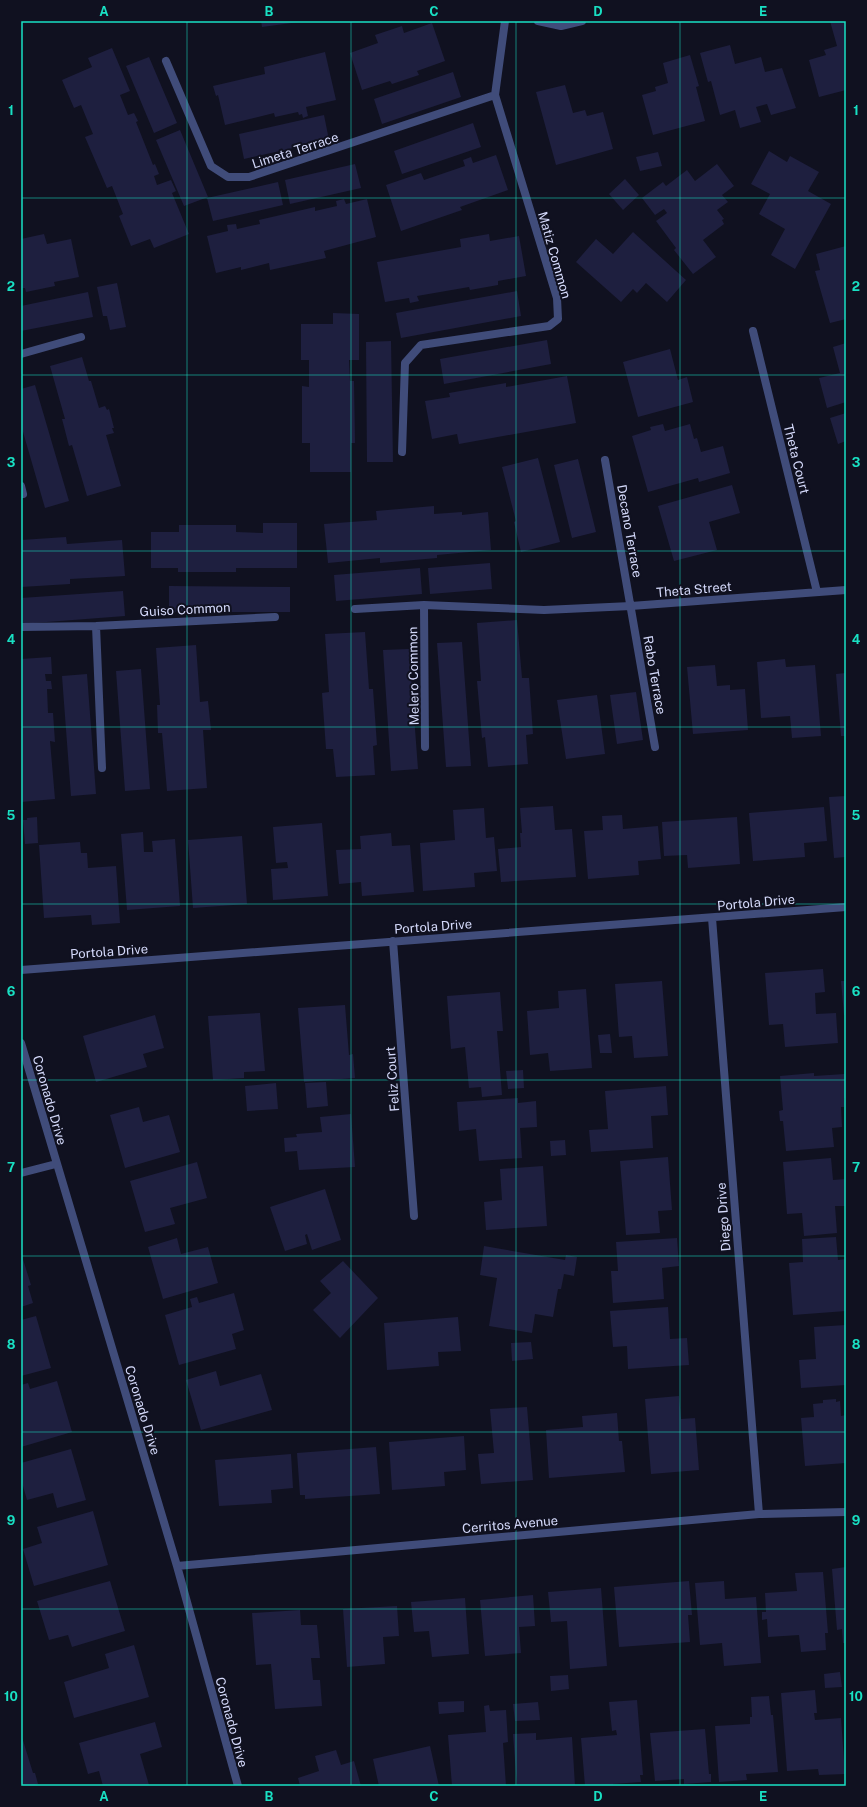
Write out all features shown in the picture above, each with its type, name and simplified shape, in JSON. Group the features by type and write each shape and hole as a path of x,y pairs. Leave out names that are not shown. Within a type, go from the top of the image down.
{"street":[{"name":"Matiz Common","path":"402,452 405,363 421,345 549,326 558,319 557,298 495,95 505,21"},
{"path":"538,21 561,26 582,21"},
{"name":"Limeta Terrace","path":"166,61 211,166 228,177 249,177 495,95"},
{"name":"Theta Court","path":"753,332 817,592"},
{"path":"21,354 80,337"},
{"name":"Decano Terrace","path":"605,460 631,606"},
{"name":"Theta Street","path":"424,605 544,610 631,606 846,590"},
{"path":"355,609 424,605"},
{"name":"Melero Common","path":"424,605 425,747"},
{"name":"Rabo Terrace","path":"631,606 655,747"},
{"name":"Guiso Common","path":"21,627 96,626 276,617"},
{"path":"96,626 102,768"},
{"name":"Portola Drive","path":"21,970 846,907"},
{"name":"Diego Drive","path":"712,918 759,1514"},
{"name":"Feliz Court","path":"393,941 414,1216"},
{"name":"Coronado Drive","path":"21,1042 56,1164 177,1566 238,1786"},
{"path":"21,1173 56,1164"},
{"name":"Cerritos Avenue","path":"177,1566 759,1514 846,1512"}],"building":[{"path":"261,21 299,21 299,22 262,27"},
{"path":"830,21 846,21 846,90 819,97 809,60 826,55 824,50 837,46"},
{"path":"432,23 445,61 417,71 419,75 392,84 390,81 362,90 350,53 378,43 375,35 402,26 404,33"},
{"path":"730,45 735,64 761,57 765,72 782,68 796,108 771,115 767,104 756,107 761,122 740,128 735,110 720,115 711,81 708,82 700,53"},
{"path":"112,48 130,91 120,95 128,115 134,113 138,121 136,122 153,165 155,164 159,174 154,176 157,185 171,180 176,191 172,193 189,234 154,248 150,239 131,246 119,216 123,214 112,186 107,188 85,137 93,134 81,105 74,108 62,80 92,67 88,58"},
{"path":"325,52 336,100 306,107 308,116 303,118 302,114 299,115 298,112 275,117 274,113 225,125 218,95 216,96 213,86 265,74 264,67"},
{"path":"690,55 699,86 696,87 705,121 653,135 642,95 656,91 655,87 668,83 663,63"},
{"path":"149,57 177,123 154,133 126,66"},
{"path":"453,72 461,97 382,124 374,99"},
{"path":"565,85 573,113 585,110 587,116 603,112 613,149 556,165 536,92"},
{"path":"324,115 329,140 244,159 239,134"},
{"path":"473,123 481,147 402,174 394,151"},
{"path":"180,130 208,197 184,206 156,140"},
{"path":"769,151 787,162 790,156 819,172 808,191 831,204 795,269 771,255 785,229 759,214 770,194 751,184"},
{"path":"658,152 662,166 640,171 636,157"},
{"path":"496,155 508,190 460,207 462,210 401,231 386,185 421,173 424,180 465,166 463,160 471,157 473,163"},
{"path":"355,164 361,188 290,204 285,180"},
{"path":"717,164 734,186 722,195 728,202 717,210 724,219 722,220 724,224 703,240 716,257 693,274 674,250 676,248 656,221 667,213 664,209 655,215 642,198 663,182 666,186 687,170 695,181"},
{"path":"625,179 639,195 623,210 609,194"},
{"path":"278,182 283,205 213,221 207,198"},
{"path":"344,199 346,204 367,199 376,237 324,251 326,258 270,270 269,263 241,270 241,267 216,273 207,236 228,231 227,225 236,224 237,229 260,224 259,220 315,207 315,211 337,206 336,201"},
{"path":"633,232 686,280 667,302 646,283 637,293 633,289 621,302 576,262 596,239 613,254"},
{"path":"44,234 47,244 71,239 79,277 54,282 55,286 26,292 25,288 21,288 21,239"},
{"path":"489,234 490,241 519,236 526,276 498,281 498,285 470,290 469,287 417,296 419,301 410,303 409,298 385,302 377,262 461,247 460,239"},
{"path":"846,246 846,319 830,323 815,271 820,270 816,254"},
{"path":"117,283 126,327 110,330 107,316 103,316 97,287"},
{"path":"517,291 521,316 401,338 396,313"},
{"path":"88,292 93,317 21,331 21,306"},
{"path":"333,313 359,314 359,360 349,360 350,381 354,381 355,443 351,443 351,472 310,472 310,443 302,443 302,386 309,387 309,360 301,360 301,324 333,324"},
{"path":"547,340 551,364 444,384 440,359"},
{"path":"391,341 393,462 367,462 366,342"},
{"path":"846,343 846,402 827,408 819,378 840,373 833,347"},
{"path":"670,349 678,380 687,377 693,402 638,417 623,362"},
{"path":"82,357 99,408 105,406 107,410 109,409 114,433 106,435 121,486 87,496 72,445 69,446 62,419 65,419 50,366"},
{"path":"567,376 576,423 459,444 457,434 432,439 425,401 450,397 449,393 506,383 506,387"},
{"path":"35,385 69,501 45,508 21,425 21,389"},
{"path":"846,413 846,441 838,444 830,418"},
{"path":"663,424 665,431 690,424 694,439 697,438 701,452 723,446 730,473 699,482 698,478 648,492 632,436 651,430 650,427"},
{"path":"538,458 560,542 521,552 514,522 516,521 502,467"},
{"path":"578,459 596,532 572,538 554,465"},
{"path":"732,485 740,513 709,522 717,550 674,561 658,506"},
{"path":"434,506 434,514 462,512 462,515 488,512 491,550 437,555 437,558 380,563 380,558 328,563 324,524 377,520 376,511"},
{"path":"263,523 297,523 297,568 236,568 236,572 178,572 178,568 151,568 151,532 179,532 179,525 236,525 236,532 263,533"},
{"path":"66,537 67,544 122,540 125,576 70,579 70,584 21,587 21,540"},
{"path":"490,563 492,589 430,594 428,568"},
{"path":"420,568 422,594 336,601 334,575"},
{"path":"169,586 290,587 290,612 169,612"},
{"path":"123,591 125,616 21,624 21,598"},
{"path":"517,620 522,678 529,678 533,734 526,735 528,764 488,767 485,737 482,738 477,681 481,681 477,623"},
{"path":"365,632 369,689 373,689 377,745 373,746 375,775 336,777 333,749 326,749 322,693 329,692 325,634"},
{"path":"462,642 471,766 446,767 437,643"},
{"path":"196,645 200,702 208,701 211,730 203,730 207,788 167,791 162,733 158,733 157,705 160,705 156,648"},
{"path":"409,649 418,769 391,771 383,650"},
{"path":"51,657 52,674 45,674 46,681 51,681 52,689 47,689 48,713 53,713 55,742 50,741 55,799 21,802 21,659"},
{"path":"785,659 786,667 815,665 821,736 792,738 790,716 761,718 757,662"},
{"path":"715,665 717,686 730,685 730,690 745,689 748,730 693,734 687,667"},
{"path":"141,669 150,789 125,791 116,671"},
{"path":"846,673 846,736 841,736 836,674"},
{"path":"87,674 96,794 71,796 62,676"},
{"path":"636,692 643,740 617,744 610,695"},
{"path":"597,695 605,754 566,759 557,700"},
{"path":"846,796 846,857 834,858 829,797"},
{"path":"553,806 555,830 572,829 576,877 501,882 498,849 521,847 520,833 522,833 520,808"},
{"path":"824,807 827,841 804,843 805,857 753,861 749,813"},
{"path":"484,808 486,838 494,837 497,871 474,873 475,887 423,891 420,843 455,840 453,810"},
{"path":"622,815 623,829 658,826 661,859 638,861 639,875 588,879 584,831 603,830 602,816"},
{"path":"37,817 38,843 25,844 23,820"},
{"path":"737,817 740,864 688,868 687,855 664,856 662,822"},
{"path":"322,823 328,896 273,900 271,869 288,868 287,862 276,863 273,827"},
{"path":"143,832 144,852 153,852 152,841 175,839 180,906 127,910 121,834"},
{"path":"391,833 392,846 410,845 414,892 362,896 361,882 339,884 336,850 361,849 360,836"},
{"path":"242,836 247,904 193,908 188,840"},
{"path":"80,842 81,853 87,853 88,868 116,866 120,923 92,925 91,915 44,918 39,845"},
{"path":"823,969 825,992 815,993 816,1014 836,1013 838,1043 785,1047 783,1024 769,1025 765,973"},
{"path":"662,981 668,1056 634,1058 632,1036 619,1037 615,984"},
{"path":"841,981 846,981 846,1015 844,1015"},
{"path":"586,989 592,1068 550,1071 548,1053 530,1055 527,1011 559,1008 558,991"},
{"path":"500,992 503,1031 497,1031 502,1095 482,1097 481,1087 469,1088 465,1047 451,1049 447,996"},
{"path":"345,1005 349,1055 353,1054 355,1078 304,1082 298,1008"},
{"path":"260,1013 265,1071 244,1072 244,1078 213,1080 208,1016"},
{"path":"155,1015 164,1048 143,1054 147,1067 96,1082 83,1036"},
{"path":"610,1034 612,1053 600,1053 598,1035"},
{"path":"523,1070 524,1088 508,1089 506,1071"},
{"path":"814,1073 814,1076 845,1074 846,1098 844,1098 844,1107 841,1107 842,1127 832,1128 834,1147 786,1151 783,1121 780,1121 779,1111 783,1110 780,1076"},
{"path":"326,1082 328,1106 307,1108 305,1083"},
{"path":"276,1083 278,1109 247,1111 245,1086"},
{"path":"666,1086 668,1115 651,1116 653,1148 591,1152 589,1130 608,1129 605,1091"},
{"path":"518,1098 518,1103 536,1101 537,1127 520,1128 522,1158 479,1161 476,1129 459,1131 457,1102"},
{"path":"139,1107 143,1122 169,1115 180,1152 125,1168 110,1115"},
{"path":"351,1114 355,1167 299,1170 297,1151 285,1152 284,1138 297,1137 296,1134 322,1132 320,1117"},
{"path":"565,1140 566,1155 551,1156 550,1141"},
{"path":"668,1157 672,1210 658,1211 660,1233 626,1235 620,1161"},
{"path":"831,1158 833,1180 846,1179 846,1206 835,1206 837,1233 804,1236 802,1213 787,1214 783,1162"},
{"path":"197,1162 207,1198 170,1208 175,1224 145,1232 130,1181"},
{"path":"543,1166 547,1226 486,1230 484,1202 502,1200 500,1169"},
{"path":"325,1189 341,1240 312,1250 307,1234 305,1235 307,1244 285,1251 270,1207"},
{"path":"836,1237 838,1260 846,1259 846,1311 793,1315 789,1263 803,1262 802,1239"},
{"path":"177,1238 181,1254 208,1247 218,1283 163,1299 148,1247"},
{"path":"677,1238 679,1266 662,1268 664,1299 613,1303 611,1271 618,1271 616,1242"},
{"path":"484,1246 565,1260 566,1255 577,1257 574,1276 564,1274 561,1289 558,1289 553,1317 535,1314 532,1333 489,1326 497,1278 480,1275"},
{"path":"21,1253 31,1285 28,1286 33,1303 21,1307"},
{"path":"343,1261 378,1298 340,1338 313,1310 331,1293 320,1281"},
{"path":"234,1293 244,1330 232,1334 236,1349 179,1365 165,1315 192,1307 190,1299 197,1297 199,1303"},
{"path":"668,1307 670,1339 687,1338 689,1365 628,1369 627,1346 613,1347 610,1311"},
{"path":"36,1316 51,1368 21,1376 21,1320"},
{"path":"458,1317 461,1351 438,1352 439,1366 387,1370 384,1323"},
{"path":"846,1325 846,1385 801,1388 799,1360 816,1359 814,1327"},
{"path":"531,1342 533,1359 512,1361 511,1343"},
{"path":"216,1371 220,1386 261,1374 272,1410 201,1430 186,1380"},
{"path":"57,1381 72,1432 21,1447 21,1385 28,1383 30,1389"},
{"path":"679,1396 681,1419 695,1418 699,1470 651,1474 645,1399"},
{"path":"836,1399 836,1402 840,1401 841,1416 846,1415 846,1463 805,1466 801,1418 814,1417 813,1404 823,1403 823,1400"},
{"path":"527,1407 533,1480 481,1484 478,1454 494,1453 490,1409"},
{"path":"617,1413 619,1441 622,1441 625,1472 549,1478 546,1430 583,1427 582,1416"},
{"path":"464,1436 466,1470 444,1472 445,1486 392,1490 389,1442"},
{"path":"376,1447 380,1494 305,1499 305,1495 300,1495 297,1453"},
{"path":"71,1449 86,1500 57,1508 53,1493 27,1500 21,1479 21,1463"},
{"path":"291,1454 293,1488 271,1490 272,1503 219,1506 215,1460"},
{"path":"93,1511 108,1565 34,1586 23,1549 42,1543 37,1527"},
{"path":"846,1567 846,1643 843,1643 842,1629 837,1630 832,1569"},
{"path":"823,1572 828,1633 825,1633 826,1650 801,1652 799,1635 768,1637 767,1619 762,1620 762,1612 766,1612 765,1593 797,1591 795,1573"},
{"path":"110,1581 125,1631 72,1647 68,1635 49,1640 37,1601"},
{"path":"689,1581 692,1615 688,1615 690,1642 619,1647 614,1587"},
{"path":"724,1581 725,1599 756,1597 761,1663 724,1666 722,1643 700,1645 695,1583"},
{"path":"601,1588 607,1666 570,1669 567,1621 551,1622 548,1592"},
{"path":"533,1595 535,1626 519,1627 521,1653 485,1656 480,1600"},
{"path":"465,1598 469,1654 432,1657 429,1631 414,1632 411,1602"},
{"path":"397,1606 399,1636 383,1637 385,1664 347,1667 343,1609"},
{"path":"300,1610 301,1625 317,1625 320,1658 311,1658 313,1680 320,1680 322,1706 275,1709 271,1664 256,1665 252,1613"},
{"path":"134,1645 149,1697 74,1718 64,1682 109,1668 105,1654"},
{"path":"840,1672 842,1687 825,1688 824,1674"},
{"path":"568,1675 569,1689 551,1691 550,1676"},
{"path":"815,1690 817,1713 814,1713 815,1720 841,1718 845,1774 819,1775 818,1769 787,1771 781,1693"},
{"path":"769,1696 771,1715 773,1715 778,1772 746,1774 747,1780 719,1782 715,1726 750,1724 750,1717 752,1717 751,1697"},
{"path":"637,1700 643,1775 640,1775 641,1782 613,1784 613,1786 585,1786 581,1738 617,1735 616,1730 612,1731 609,1702"},
{"path":"464,1701 464,1712 439,1714 438,1702"},
{"path":"538,1702 540,1720 515,1721 513,1704"},
{"path":"489,1705 490,1711 506,1710 508,1742 503,1743 506,1786 452,1786 448,1735 486,1732 484,1706"},
{"path":"155,1722 162,1747 140,1754 149,1785 103,1786 99,1771 88,1774 79,1743"},
{"path":"705,1729 711,1782 684,1784 684,1779 655,1781 650,1733"},
{"path":"536,1733 536,1740 572,1737 575,1786 517,1786 513,1734"},
{"path":"21,1734 38,1784 31,1786 21,1786"},
{"path":"430,1746 439,1786 379,1786 373,1759"},
{"path":"336,1750 341,1765 354,1761 361,1786 300,1786 298,1778 319,1771 315,1756"}]}
